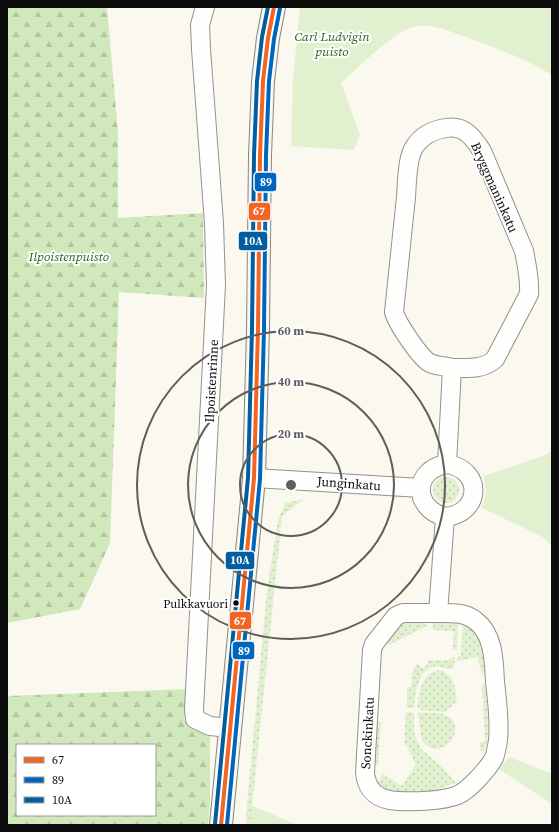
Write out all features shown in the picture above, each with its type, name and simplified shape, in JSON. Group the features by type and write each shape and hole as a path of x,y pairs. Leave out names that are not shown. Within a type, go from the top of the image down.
{"main road":[{"path":"221,825 254,478 258,329 260,155 263,81 268,38 274,7"}],"street":[{"name":"Ilpoistenrinne","path":"205,7 200,25 214,223 216,285 194,710 195,719 210,726 230,728"},
{"name":"Bryggmaninkatu","path":"449,128 459,129 469,134 473,137 482,151 524,251 528,268 529,282 529,294 495,358 489,364 476,368 452,368 431,364 424,359 396,320 394,312 408,176 412,152 415,146 428,133 449,128"},
{"path":"447,464 452,368"},
{"path":"447,464 456,465 466,472 473,483 473,492 472,500 464,510 453,516 444,517 433,512 424,504 421,496 421,488 422,480 432,468 447,464"},
{"name":"Junginkatu","path":"254,478 421,488"},
{"path":"438,613 444,517"},
{"name":"Sonckinkatu","path":"403,613 438,613 457,613 468,616 477,621 486,632 491,643 495,669 498,718 498,740 494,757 468,789 459,794 433,799 399,801 379,797 369,786 365,773 372,650 374,644 396,616 403,613"}],"green space":[{"name":"Ilpoistenpuisto","path":"7,7 107,7 118,133 118,218 203,213 204,298 119,292 110,543 80,609 7,623"},
{"name":"Carl Ludvigin puisto","path":"300,7 552,7 552,75 499,49 444,29 427,26 410,28 393,37 341,83 360,135 354,150 291,146 293,80"},
{"path":"552,450 552,546 543,537 482,508 486,492 484,476 548,454"},
{"path":"446,477 455,481 459,490 455,499 446,503 437,499 433,490 437,481"},
{"path":"304,499 282,516 252,806 297,825 247,825 246,815 267,591 278,520 285,503"},
{"path":"423,619 427,626 389,645 386,639 400,623 407,620"},
{"path":"435,620 455,620 458,623 457,650 453,650 454,631 433,630 433,622"},
{"path":"463,623 469,627 480,644 484,657 485,671 482,674 477,657 457,661 458,657 461,656"},
{"path":"455,657 454,667 452,669 436,666 425,671 419,682 415,696 414,708 407,708 407,687 411,687 412,673 417,664 424,669 429,660 450,660"},
{"path":"438,670 451,677 457,701 445,712 420,710 417,708 424,680 432,672"},
{"path":"482,684 485,685 488,719 488,737 483,753 480,750 480,742 485,742"},
{"path":"189,689 184,720 210,733 210,805 208,825 7,825 7,696"},
{"path":"406,712 414,713 414,733 421,749 443,768 456,783 433,791 403,792 386,789 378,783 383,774 402,786 416,764 406,745 404,745"},
{"path":"418,713 443,714 453,720 455,727 454,734 445,746 438,749 430,747 422,741"},
{"path":"374,722 381,722 378,765 372,765"},
{"path":"509,757 552,774 552,804 499,769"},
{"path":"252,806 297,825 250,825"}],"transit line":[{"name":"10A","path":"215,824 248,478 252,329 254,155 257,81 262,37 268,7"},
{"name":"67","path":"221,825 254,478 258,329 260,155 263,81 268,38 274,7"},
{"name":"89","path":"227,825 260,479 264,329 266,155 269,81 274,39 280,8"}],"place":[{"name":"Pulkkavuori","path":"236,603"}]}
